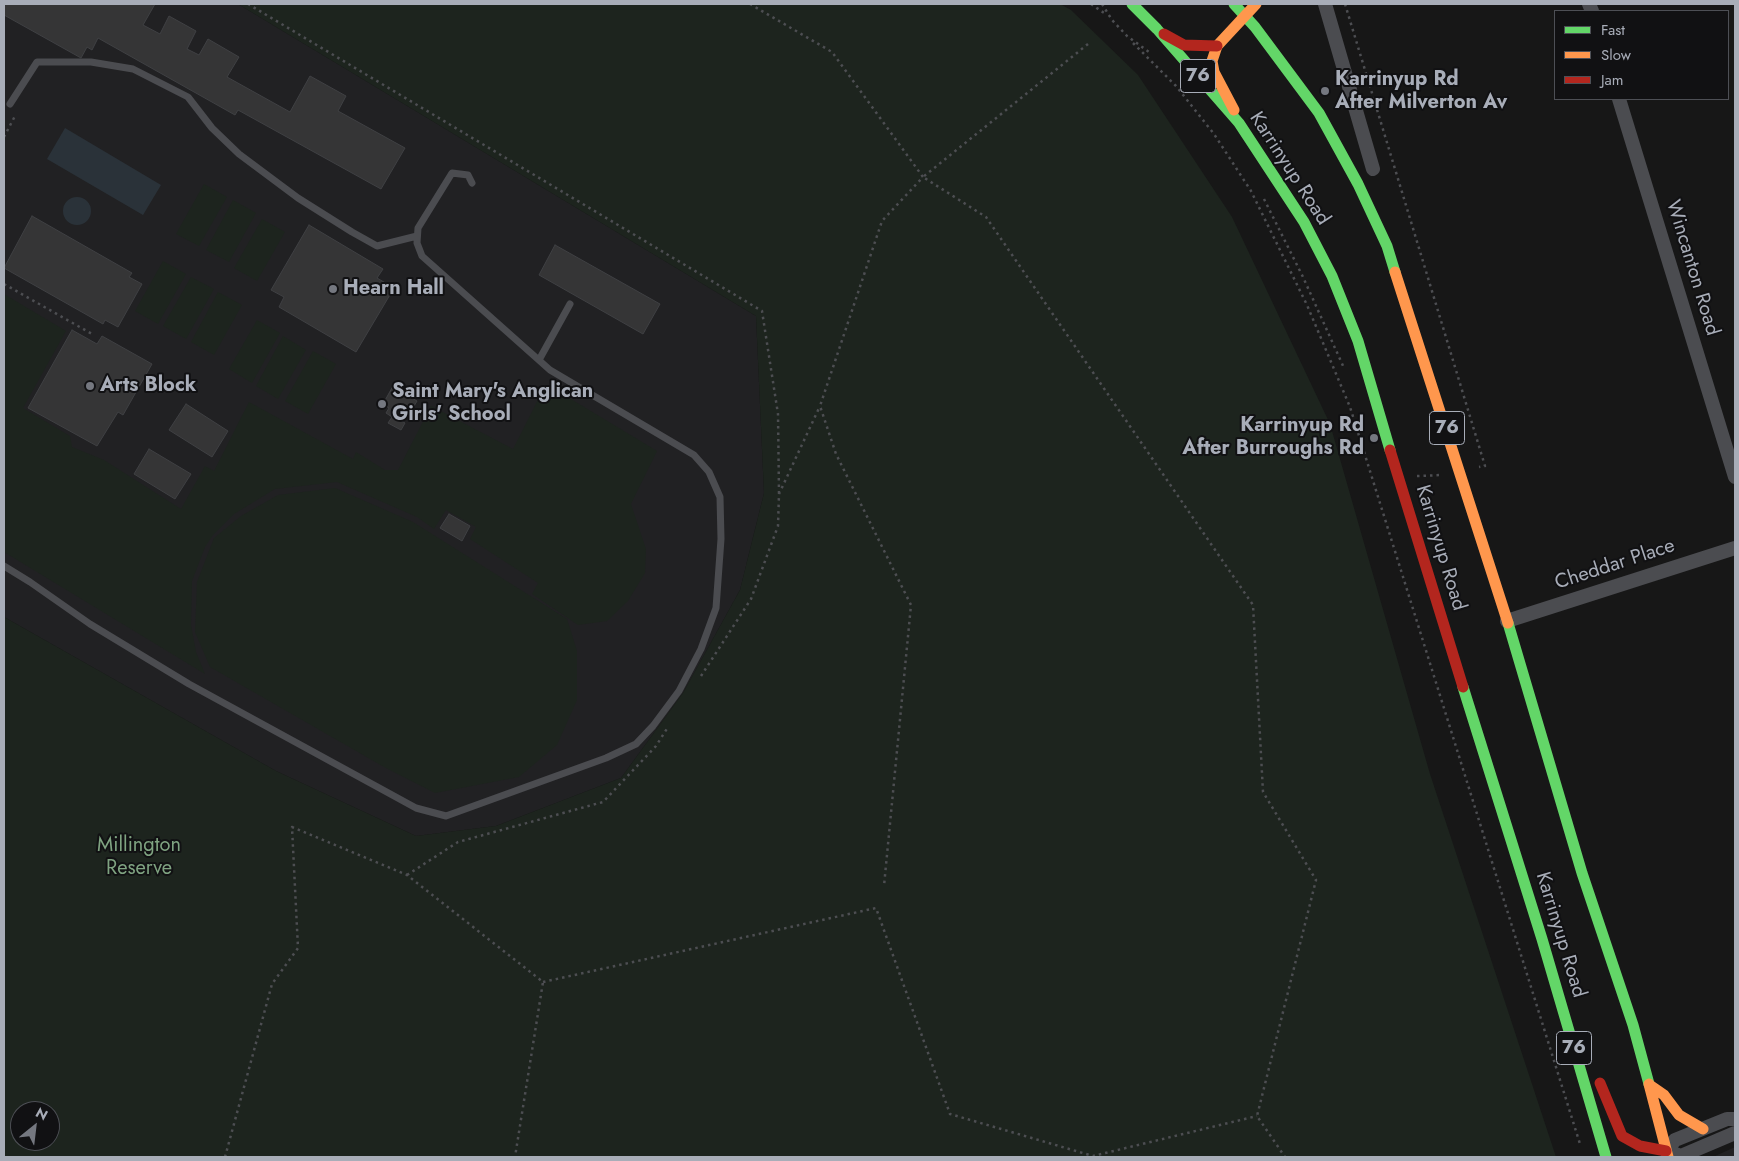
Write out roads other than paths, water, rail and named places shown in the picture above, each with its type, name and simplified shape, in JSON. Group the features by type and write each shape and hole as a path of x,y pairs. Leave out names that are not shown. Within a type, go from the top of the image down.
{"main road":[{"name":"Karrinyup Road","path":"1132,4 1157,29 1239,123 1266,160 1304,222 1332,276 1358,341 1398,478 1542,939 1606,1157"},
{"name":"Karrinyup Road","path":"1234,4 1291,73 1319,113 1358,184 1387,246 1462,472 1582,873 1632,1025 1649,1084 1663,1155"},
{"path":"1239,123 1230,98 1214,72 1212,61 1217,46 1244,14 1256,4"},
{"path":"1157,29 1184,45 1217,46"},
{"path":"1542,939 1580,1026"},
{"path":"1596,1069 1610,1111 1622,1136 1640,1146 1663,1155"},
{"path":"1649,1084 1664,1095 1679,1115 1703,1129"}],"street":[{"path":"1325,4 1373,169"},
{"name":"Wincanton Road","path":"1619,100 1735,477"},
{"name":"Cheddar Place","path":"1507,621 1735,548"},
{"path":"1663,1155 1675,1140 1727,1119 1735,1119"},
{"path":"1663,1155 1681,1156 1735,1133"}],"lane":[{"path":"10,104 37,62 91,62 133,69 188,97 212,128 239,154 298,198 352,232 377,246 417,236"},
{"path":"4,566 90,624 189,684 416,808 446,816 606,758 636,744 654,726 679,691 701,649 716,608 721,538 720,497 709,472 694,455 550,370 422,256 417,243 418,228 452,172 468,175 472,183"},
{"path":"540,360 570,304"}],"place":[{"name":"Karrinyup Rd After Milverton Av","path":"1325,91"},
{"name":"Hearn Hall","path":"333,289"},
{"name":"Arts Block","path":"90,386"},
{"name":"Saint Mary's Anglican Girls' School","path":"382,404"},
{"name":"Karrinyup Rd After Burroughs Rd","path":"1374,438"}],"park label":[{"name":"Millington Reserve","path":"139,858"}]}
